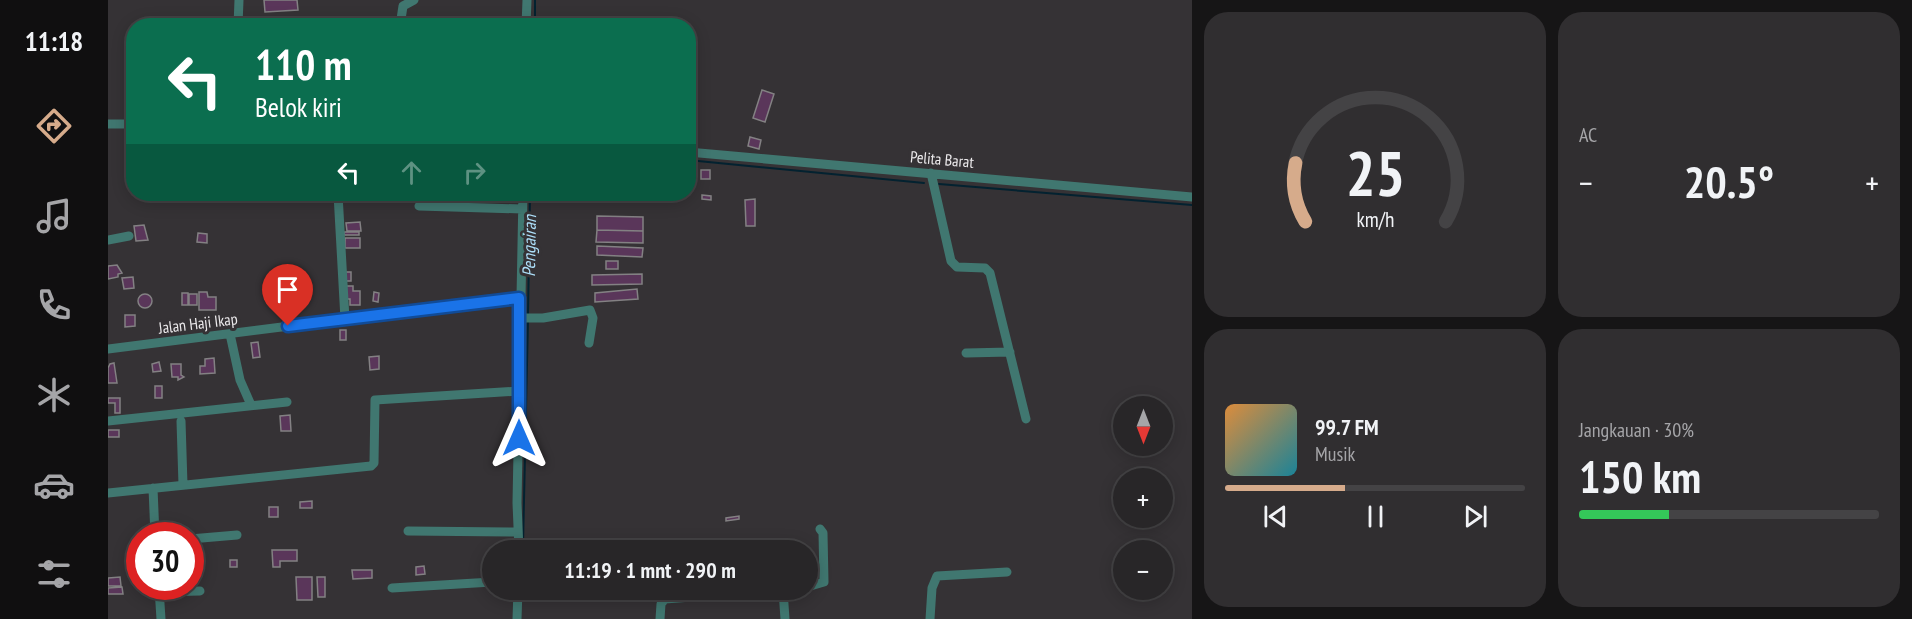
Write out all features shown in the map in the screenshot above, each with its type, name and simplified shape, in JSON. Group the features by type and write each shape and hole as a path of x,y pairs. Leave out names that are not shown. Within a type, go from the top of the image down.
{"street":[{"path":"238,18 239,0"},
{"path":"401,18 403,6 414,0"},
{"path":"526,18 527,0"},
{"path":"108,124 126,124"},
{"name":"Pelita Barat","path":"696,153 1192,197"},
{"path":"931,173 951,261 961,268 989,270 1026,419"},
{"path":"338,201 345,319"},
{"path":"518,540 519,298 523,201"},
{"path":"419,206 522,209"},
{"path":"108,240 129,236"},
{"name":"Jalan Haji Ikap","path":"108,349 519,298"},
{"path":"519,318 543,318 590,310 593,318 589,343"},
{"path":"230,334 240,380 250,405"},
{"path":"966,353 1010,352"},
{"path":"108,493 371,466 374,464 375,400 519,391"},
{"path":"108,421 287,402"},
{"path":"181,421 183,485"},
{"path":"153,488 154,522"},
{"path":"818,584 824,582 823,533 820,529"},
{"path":"408,531 517,532"},
{"path":"204,538 237,535"},
{"path":"930,619 932,588 937,576 1007,572"},
{"path":"392,588 482,583"},
{"path":"160,600 161,619"},
{"path":"517,619 518,600"},
{"path":"660,619 661,604 664,600"},
{"path":"784,600 785,619"}],"building":[{"path":"264,0 297,0 298,10 265,12"},
{"path":"762,90 774,94 765,122 753,118"},
{"path":"750,137 761,140 759,149 748,146"},
{"path":"701,170 710,170 710,179 701,179"},
{"path":"702,195 711,196 711,200 702,199"},
{"path":"755,199 755,226 746,226 745,200"},
{"path":"597,216 643,217 643,231 597,230"},
{"path":"360,222 361,231 347,231 346,223"},
{"path":"144,225 148,240 136,241 134,226"},
{"path":"597,230 643,231 643,243 596,242"},
{"path":"344,232 359,232 359,235 344,235"},
{"path":"198,233 207,234 207,243 197,242"},
{"path":"345,238 360,238 360,248 345,248"},
{"path":"597,246 643,248 642,257 597,255"},
{"path":"606,261 618,261 618,269 606,269"},
{"path":"117,265 122,273 118,274 118,277 108,279 108,266"},
{"path":"341,272 351,272 351,281 341,281"},
{"path":"642,274 642,284 592,285 592,275"},
{"path":"133,277 134,288 124,289 122,278"},
{"path":"346,286 353,286 353,291 360,291 360,305 350,305"},
{"path":"637,289 638,299 595,302 595,293"},
{"path":"199,292 207,292 208,297 216,297 216,310 199,310"},
{"path":"374,292 379,293 378,302 373,301"},
{"path":"182,293 188,293 188,305 182,305"},
{"path":"142,294 148,294 152,301 148,308 142,308 138,304 138,298"},
{"path":"189,294 197,294 197,305 189,305"},
{"path":"295,299 303,300 302,309 294,308"},
{"path":"125,315 135,315 135,326 125,327"},
{"path":"340,330 346,330 346,340 340,340"},
{"path":"258,342 260,357 253,358 251,343"},
{"path":"379,356 379,369 370,370 369,357"},
{"path":"214,358 215,373 200,374 200,366 205,366 205,359"},
{"path":"159,362 161,371 153,372 152,364"},
{"path":"114,363 117,383 108,383 108,368"},
{"path":"171,364 181,364 181,375 184,377 178,380 178,377 172,377"},
{"path":"155,386 162,386 162,398 155,398"},
{"path":"108,398 120,398 120,413 115,413 115,403 108,403"},
{"path":"290,415 291,431 281,431 280,416"},
{"path":"108,430 119,430 119,437 108,437"},
{"path":"312,501 312,508 300,508 300,502"},
{"path":"269,507 278,507 278,517 269,517"},
{"path":"739,516 739,519 726,521 726,518"},
{"path":"272,550 297,550 297,561 280,561 280,567 273,567"},
{"path":"230,560 237,560 237,567 230,567"},
{"path":"424,566 425,574 416,575 416,567"},
{"path":"352,570 372,570 372,578 353,579"},
{"path":"120,577 121,586 108,586 108,578"},
{"path":"296,577 312,577 312,600 297,600"},
{"path":"317,577 325,577 325,597 318,597"},
{"path":"122,587 123,594 108,594 108,588"}],"waterway":[{"name":"Pengairan","path":"535,0 535,18"},
{"path":"696,161 924,183"},
{"path":"939,184 1192,205"},
{"name":"Pengairan","path":"528,314 530,201"},
{"name":"Pengairan","path":"523,540 528,319"}],"route":[{"path":"288,326 519,298 519,438"}]}
